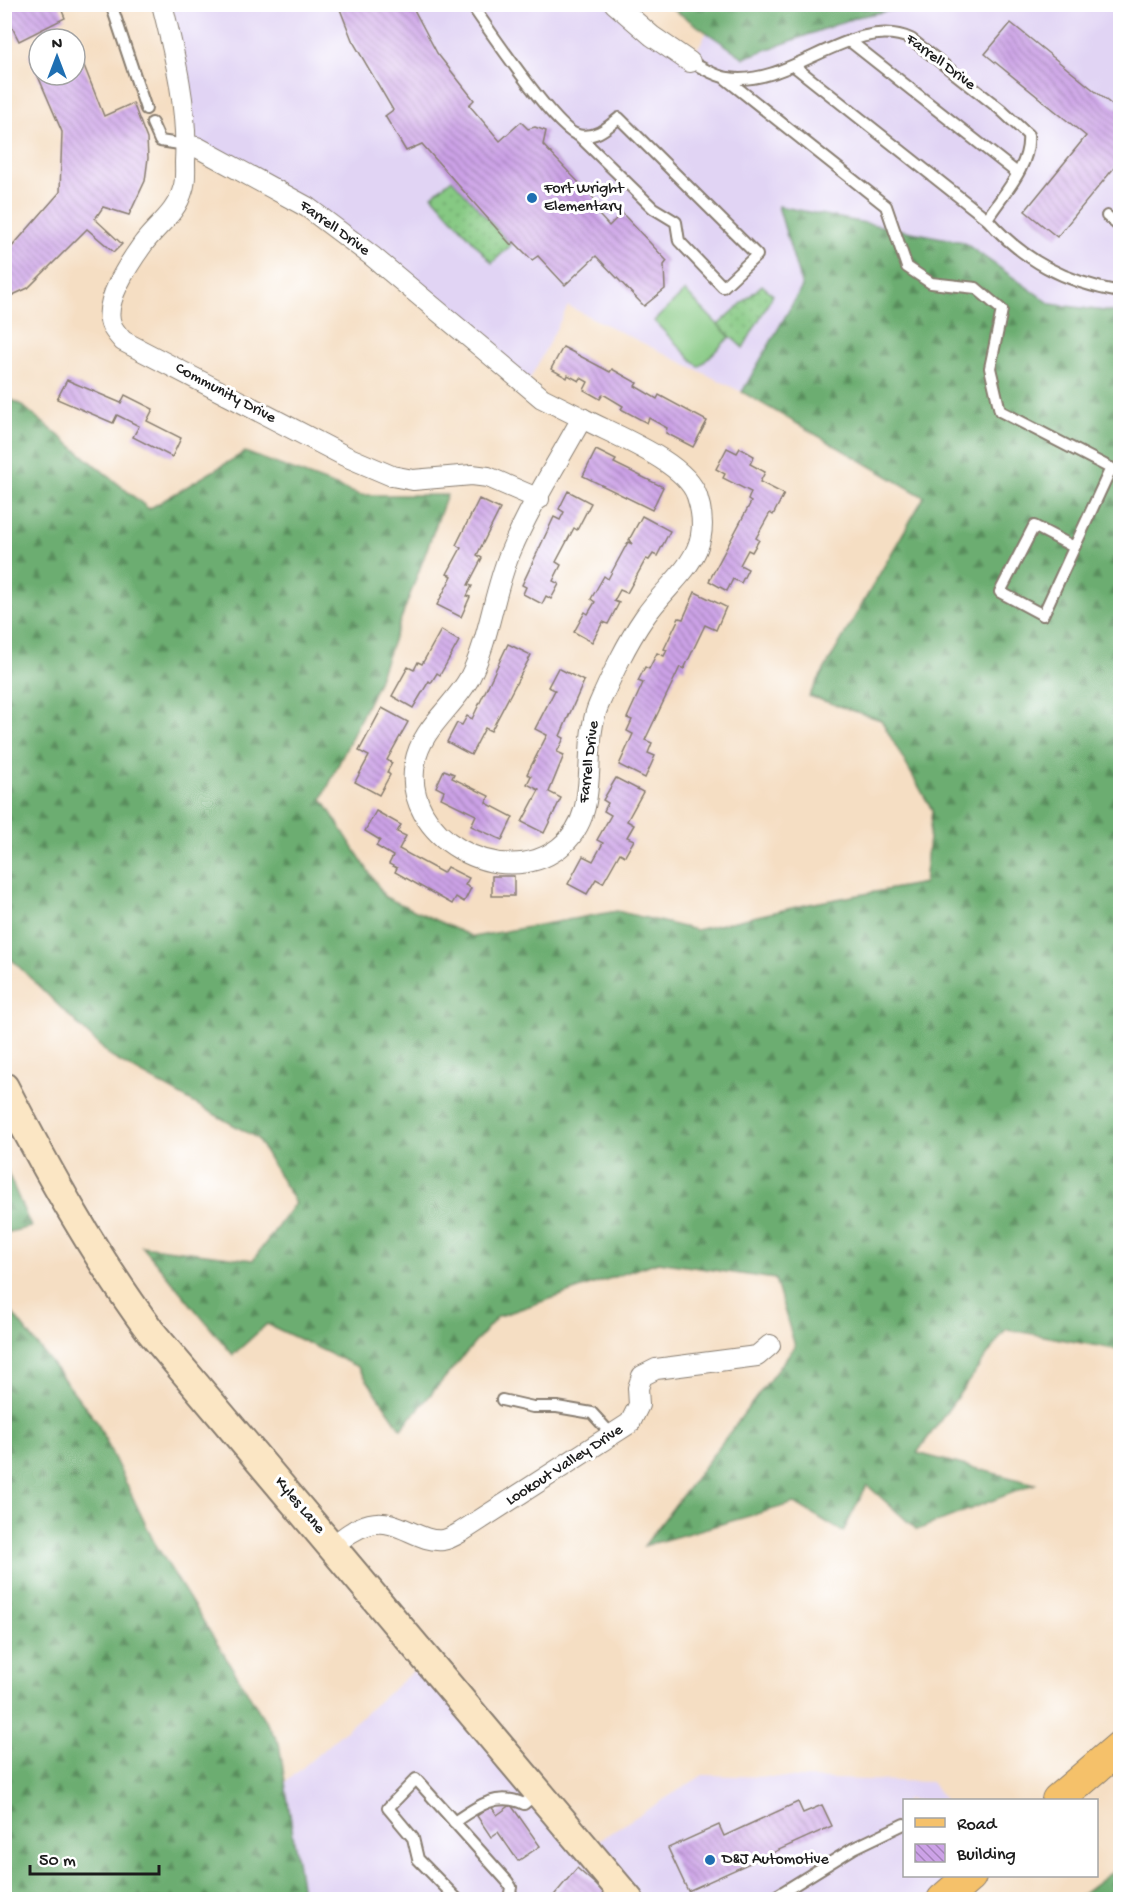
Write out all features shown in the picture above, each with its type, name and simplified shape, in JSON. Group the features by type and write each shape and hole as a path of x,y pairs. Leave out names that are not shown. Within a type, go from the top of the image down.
{"main road":[{"name":"Kyles Lane","path":"4,1087 58,1191 128,1302 151,1332 629,1899"},
{"path":"1059,1799 1120,1747"},
{"path":"943,1899 968,1877"}],"street":[{"path":"162,4 182,94 186,145"},
{"name":"Farrell Drive","path":"615,4 652,36 690,62"},
{"name":"Farrell Drive","path":"186,145 197,147 307,207 372,256 542,398 582,418 674,467 688,480 696,493 703,527 697,553 645,616 597,708 588,793 580,821 561,846 539,859 520,864 492,863 455,846 433,827 418,805 414,769 418,750 427,733 471,676 486,637 499,580 511,551 582,418"},
{"name":"Community Drive","path":"186,145 184,188 176,207 165,222 144,242 112,300 109,310 111,326 123,341 345,456 392,476 413,480 472,475 488,477 539,499"},
{"name":"Lookout Valley Drive","path":"333,1546 352,1531 371,1524 386,1524 407,1529 424,1538 443,1540 461,1532 630,1423 639,1405 638,1388 642,1376 656,1370 757,1356 770,1345"}],"lane":[{"path":"111,4 146,109"},
{"path":"471,4 502,50 568,131 589,136 603,131 619,118 757,255 723,287 679,241 676,222 653,208 578,135"},
{"name":"Farrell Drive","path":"690,62 726,78 750,79 794,66 875,33 899,33 911,39 991,102 1028,135 1029,146 1025,162 987,219"},
{"path":"851,42 1017,173"},
{"path":"794,66 987,219 1008,243 1042,267 1098,288 1120,292"},
{"path":"726,78 886,206 907,267 931,283 976,288 1002,310 990,368 1000,411 1116,470 1074,547 1043,615 1000,592 1034,526 1074,547"},
{"path":"152,123 160,141 186,145"},
{"path":"1107,216 1120,227"},
{"path":"502,1400 534,1407 557,1407 592,1413 612,1436"},
{"path":"459,1899 418,1859 412,1838 388,1808 416,1779 507,1881 511,1887 509,1899"},
{"path":"454,1822 482,1802 514,1799 524,1804 538,1792"},
{"path":"770,1899 854,1848 903,1824"}],"shaded area":[{"name":"Fort Wright Elementary","path":"162,5 615,5 690,62 707,32 744,58 857,17 917,5 1120,5 1120,313 1051,304 963,242 779,206 802,287 742,392 568,306 527,385 372,256 197,148"},
{"path":"426,1660 586,1848 703,1775 931,1782 944,1799 903,1799 903,1877 969,1877 943,1900 303,1899 285,1783"}],"green space":[{"path":"667,5 917,5 857,17 744,58"},
{"path":"452,179 511,245 492,263 432,195"},
{"path":"778,206 963,242 1051,304 1120,313 1120,1350 1006,1329 917,1453 1035,1484 917,1530 867,1485 843,1532 795,1503 644,1546 795,1346 775,1279 658,1262 497,1317 401,1429 358,1367 267,1324 233,1355 142,1246 253,1260 295,1203 257,1138 111,1057 5,953 4,396 20,404 149,509 245,452 360,495 447,495 377,684 322,799 385,897 473,937 617,911 696,930 809,904 924,883 932,810 881,720 809,696 924,497 742,392 802,287"},
{"path":"762,285 773,295 743,348 718,325"},
{"path":"685,291 730,337 699,367 654,321"},
{"path":"4,1164 31,1227 5,1233 4,1233"},
{"path":"10,1310 97,1422 154,1542 279,1743 303,1899 5,1899 4,1317"},
{"path":"1120,1866 1120,1899 1076,1899"}],"building":[{"path":"4,4 59,4 65,18 47,27 27,27 27,37 19,41 4,11"},
{"name":"Fort Wright Elementary","path":"338,4 411,4 437,53 474,100 469,105 500,141 521,122 528,129 535,127 546,131 543,145 604,209 599,215 609,226 622,213 667,261 664,265 665,289 644,306 596,256 565,285 538,256 532,260 514,242 511,245 422,144 406,151 385,116 393,110 352,40"},
{"path":"1011,23 1117,109 1120,105 1120,165 1118,163 1057,237 1025,211 1086,136 985,54"},
{"path":"87,73 104,116 133,103 147,139 148,158 145,181 129,215 103,207 95,219 122,244 114,252 87,229 28,288 4,299 4,252 9,250 60,192 62,132 43,87 87,87"},
{"path":"563,347 610,372 612,369 637,383 635,386 657,399 659,395 707,421 693,447 666,433 667,428 649,418 647,423 621,409 623,406 603,394 600,399 584,390 588,382 581,378 579,381 568,375 567,378 551,369"},
{"path":"67,380 121,403 125,395 153,409 147,421 181,438 172,457 133,437 139,426 117,415 113,423 57,399"},
{"path":"727,448 737,453 740,448 754,456 750,464 765,472 760,482 784,494 773,515 770,513 756,538 759,540 752,552 748,550 740,565 748,569 741,583 733,579 727,591 709,581 751,502 748,500 751,492 723,478 725,474 716,469"},
{"path":"596,450 616,460 614,463 663,487 652,510 583,476"},
{"path":"568,491 591,503 577,530 574,528 556,562 561,565 553,581 559,584 551,599 546,596 542,604 523,594 526,587 522,585 554,517 560,520 564,512 559,509"},
{"path":"479,499 500,509 477,555 482,558 468,585 472,586 467,596 470,597 461,617 437,605 452,576 447,574 461,548 456,545"},
{"path":"642,516 670,531 657,556 653,554 649,560 646,559 627,593 620,590 614,601 619,603 608,624 603,622 592,642 574,632 585,612 588,614 595,602 591,599 604,576 608,579 628,542 632,544 629,540"},
{"path":"695,592 726,607 716,630 705,625 684,669 680,667 645,740 652,743 648,753 655,756 645,778 619,765 633,734 627,731 632,720 627,718 643,683 638,681 645,667 649,669 657,653 664,656 667,650 664,649 679,618 683,619"},
{"path":"441,630 459,641 440,675 437,673 431,683 429,681 413,708 392,696 408,667 414,670 418,662 422,664"},
{"path":"508,644 531,655 491,731 485,728 471,755 447,742 457,723 462,725 467,716 472,719"},
{"path":"558,668 584,681 560,736 564,738 557,752 564,755 549,792 561,798 544,833 522,822 539,790 527,784 531,776 527,774 547,735 535,729 555,690 548,687"},
{"path":"382,708 408,722 387,760 392,763 387,772 390,775 379,795 355,782 369,756 359,751"},
{"path":"444,770 454,774 452,778 489,796 486,803 513,817 502,840 471,826 476,815 441,798 444,791 436,787"},
{"path":"616,778 643,792 627,821 634,825 627,837 634,840 625,856 620,853 603,883 596,879 587,894 568,884 583,856 593,861 603,843 597,840 611,815 604,811 608,803 603,800"},
{"path":"376,811 401,825 397,832 406,836 399,849 443,873 447,867 469,878 465,885 471,888 464,902 456,897 452,904 395,872 397,868 389,864 393,856 376,846 380,840 365,831"},
{"path":"492,876 514,876 514,896 492,896"},
{"path":"798,1802 803,1813 822,1805 832,1826 688,1891 668,1848 719,1825 724,1836"},
{"path":"511,1805 540,1846 518,1861 498,1832 491,1837 477,1816 491,1806 497,1815"},
{"path":"577,1868 613,1900 550,1900"}],"place":[{"name":"Fort Wright Elementary","path":"532,198"},
{"name":"D&J Automotive","path":"710,1860"}]}
